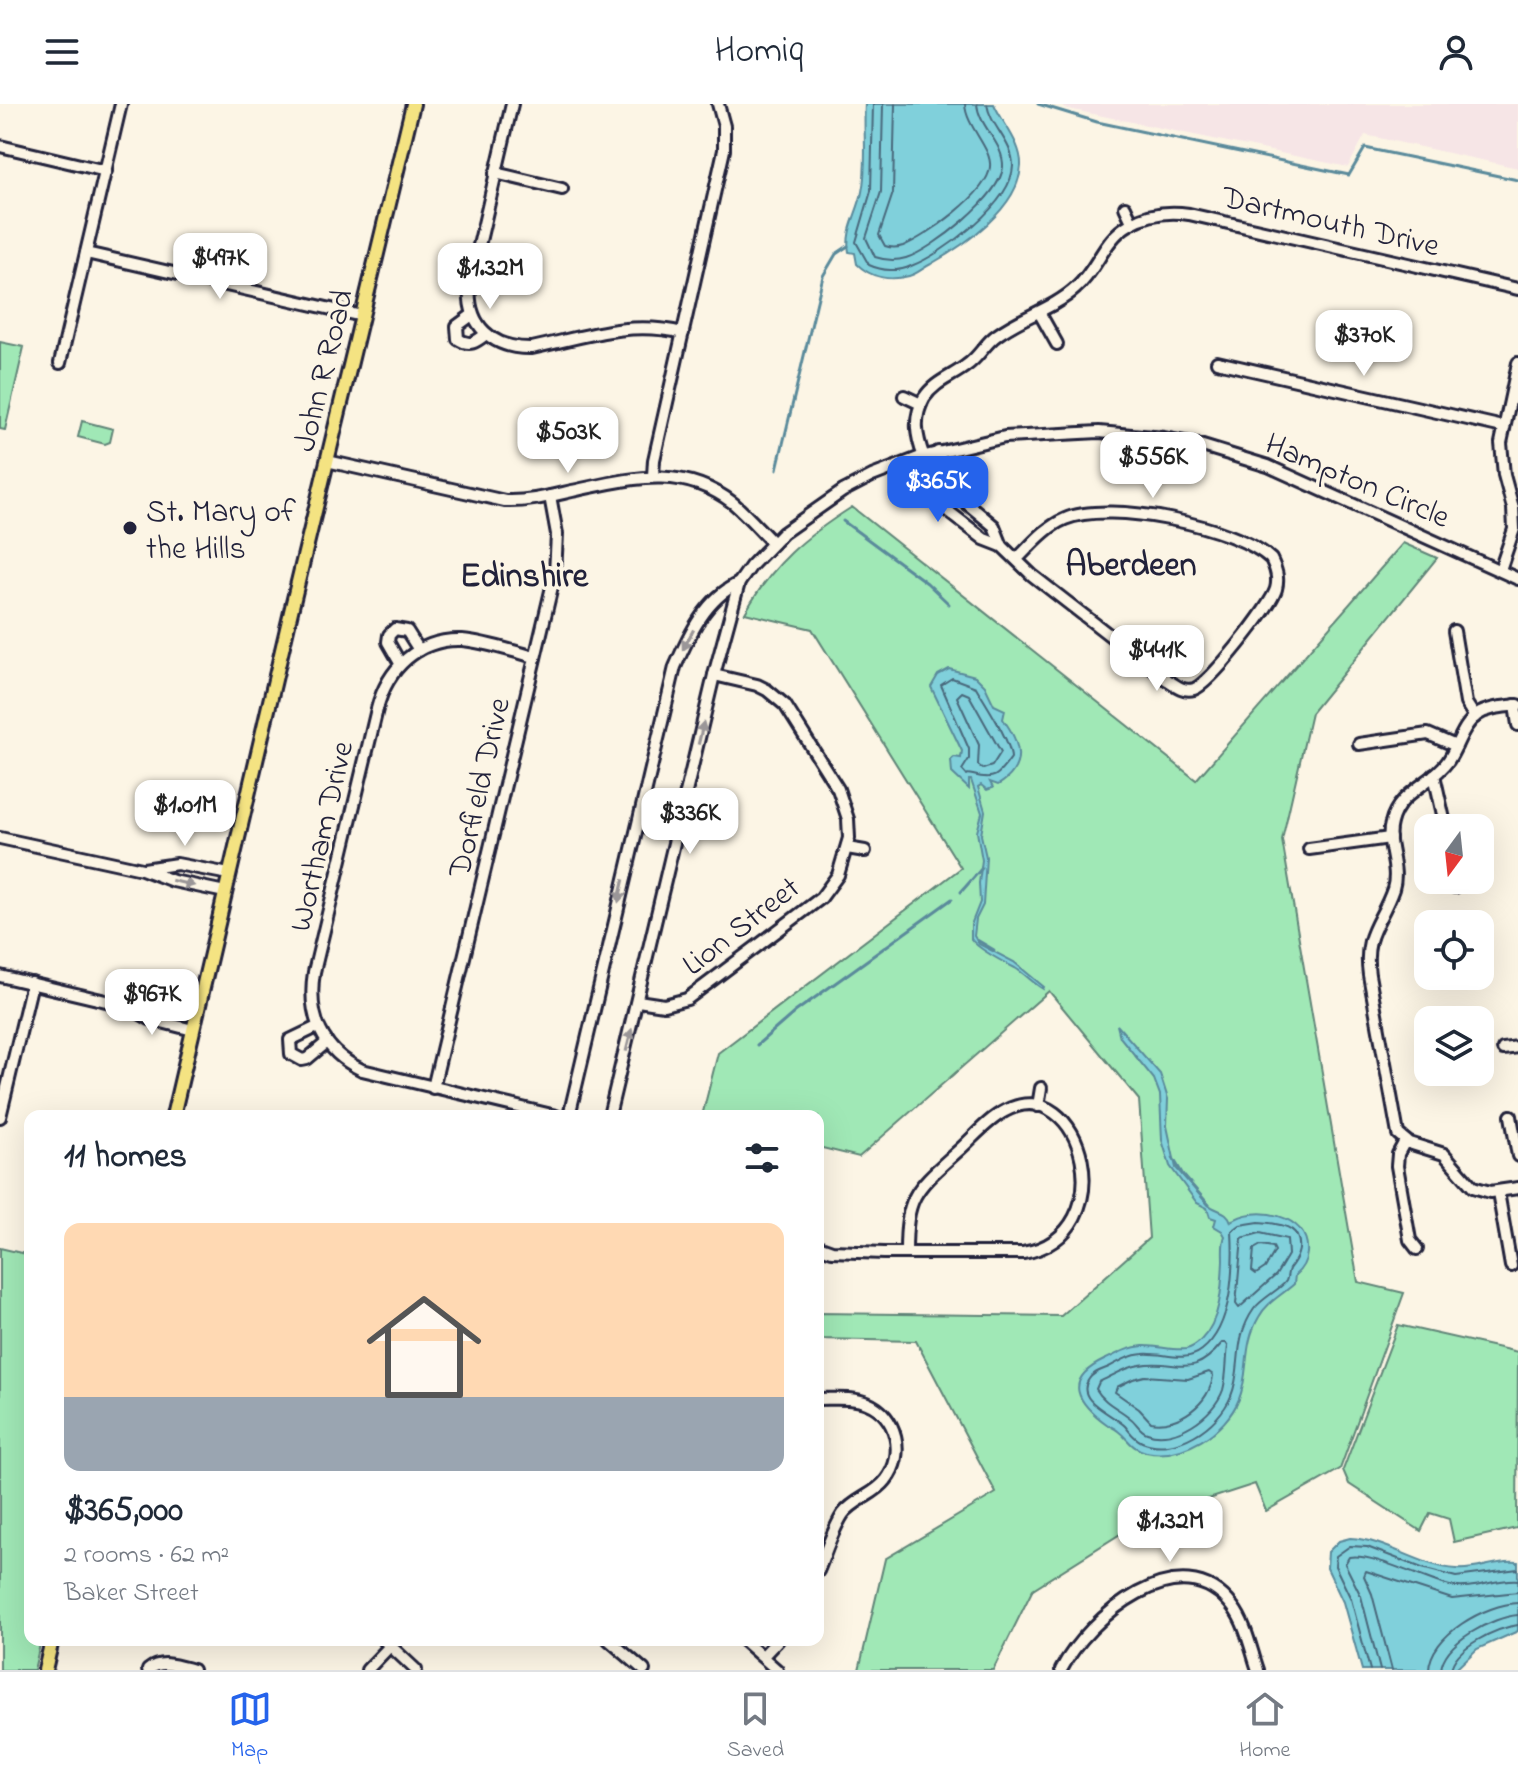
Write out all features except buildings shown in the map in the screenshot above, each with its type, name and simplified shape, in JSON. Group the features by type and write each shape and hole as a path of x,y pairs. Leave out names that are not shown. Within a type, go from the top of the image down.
{"main road":[{"name":"John R Road","path":"174,1110 413,104"},
{"path":"45,1670 51,1646"}],"street":[{"path":"60,363 121,104"},
{"path":"512,104 470,284 472,315 486,334 506,346 519,349 626,328 652,327 683,333"},
{"path":"653,476 654,460 724,150 724,126 719,104"},
{"path":"0,146 106,171"},
{"path":"495,173 562,189"},
{"path":"1018,558 1042,533 1063,520 1084,514 1118,513 1179,521 1244,541 1271,559 1277,581 1273,597 1210,677 1198,687 1185,689 1166,679 1045,585 1002,546 984,539 949,512 934,492 916,428 921,404 935,386 970,364 999,333 1077,287 1109,240 1132,222 1125,207"},
{"name":"Dartmouth Drive","path":"1132,222 1157,213 1189,214 1518,289"},
{"path":"86,253 362,316"},
{"path":"1039,312 1057,344"},
{"path":"472,315 457,326 458,339 469,344 486,334"},
{"path":"1217,362 1503,427"},
{"path":"1500,570 1514,529 1513,508 1502,459 1503,427 1518,363"},
{"path":"904,396 921,404"},
{"name":"Hampton Circle","path":"570,1110 675,667 691,634 722,593 739,583 773,543 806,515 843,491 922,457 1005,437 1065,432 1135,434 1196,444 1244,457 1291,475 1518,579"},
{"path":"938,452 947,483 961,500 994,526 1002,546"},
{"path":"327,461 505,501 533,500 653,476 694,483 733,504 773,543"},
{"name":"Dorfield Drive","path":"433,1088 557,561 557,534 550,496"},
{"path":"949,512 961,500"},
{"name":"Hampton Circle","path":"611,1110 714,675 739,583"},
{"path":"400,663 388,642 389,635 395,629 407,631 419,650"},
{"path":"1454,631 1466,703 1475,717"},
{"name":"Wortham Drive","path":"530,1110 362,1070 342,1058 326,1043 317,1027 311,996 314,972 384,686 400,663 419,650 443,642 461,640 535,657"},
{"name":"Lion Street","path":"638,1001 664,1005 687,999 821,898 838,875 847,848 848,819 838,789 791,713 767,690 714,675"},
{"path":"1518,725 1516,705 1486,710 1475,717 1465,727 1449,760 1397,807 1390,825 1395,880 1370,939 1367,966 1395,1129 1405,1141 1444,1154 1473,1187 1481,1191 1518,1188"},
{"path":"1359,744 1428,734 1456,746"},
{"path":"1434,775 1444,814"},
{"path":"0,838 142,869 173,881 225,892"},
{"path":"1309,849 1390,838"},
{"path":"847,848 865,851"},
{"path":"142,869 177,864 229,874"},
{"path":"0,976 127,1006 150,1019 193,1030"},
{"path":"0,1117 6,1071 32,983"},
{"path":"127,1006 153,1003 197,1013"},
{"path":"317,1027 290,1040 291,1054 302,1060 307,1059 326,1043"},
{"path":"1503,1049 1518,1047"},
{"path":"1038,1106 1041,1088"},
{"path":"824,1247 844,1252 906,1253 1023,1253 1052,1243 1065,1232 1083,1198 1082,1161 1074,1136 1065,1121 1052,1111 1038,1106 1022,1105 1005,1111 919,1187 912,1197 907,1215 906,1253"},
{"path":"1511,1116 1518,1156"},
{"path":"1405,1141 1398,1154 1397,1166 1410,1240 1417,1249"},
{"path":"1498,1192 1511,1266"},
{"path":"824,1399 852,1399 871,1404 890,1423 897,1448 894,1467 885,1483 852,1505 841,1517 824,1557"},
{"path":"1064,1669 1078,1643 1127,1599 1163,1582 1185,1580 1214,1590 1232,1605 1239,1615 1258,1670"},
{"path":"367,1670 385,1646"},
{"path":"390,1646 416,1670"},
{"path":"616,1646 644,1670"},
{"path":"753,1646 777,1670"},
{"path":"763,1656 772,1646"},
{"path":"148,1670 163,1664 193,1670"}],"shaded area":[{"path":"1065,104 1518,104 1518,168 1365,135 1348,167 1064,108"}],"green space":[{"path":"0,342 24,347 5,430 0,429"},
{"path":"82,421 113,429 110,442 105,444 78,437"},
{"path":"852,507 1196,780 1403,543 1437,558 1311,713 1282,840 1358,1282 1404,1293 1340,1469 1266,1511 1255,1484 1141,1521 1033,1589 993,1670 859,1670 885,1559 996,1493 916,1341 824,1339 824,1313 1061,1316 1149,1238 1139,1100 1049,991 859,1157 824,1148 824,1110 704,1110 718,1053 961,868 812,629 745,613 779,565 819,529"},
{"path":"0,1248 24,1254 24,1646 40,1646 34,1670 0,1670"},
{"path":"1398,1325 1518,1352 1517,1528 1454,1542 1449,1519 1430,1513 1421,1531 1349,1484 1343,1470"}],"water":[{"path":"865,104 994,104 1018,150 1021,166 1018,182 1000,211 958,247 909,276 888,278 875,275 862,269 857,264 855,253 849,252 850,229 864,181"},
{"path":"949,669 975,676 985,686 994,705 1005,710 1003,719 1014,736 1018,754 1014,770 1008,778 998,785 990,782 993,788 987,790 981,785 978,787 985,811 981,835 986,857 983,905 976,919 974,936 979,944 1014,962 1043,989 971,939 971,925 980,902 982,860 977,832 982,813 971,780 969,789 952,773 951,760 961,758 962,751 931,687 938,675"},
{"path":"1117,1025 1160,1074 1168,1099 1167,1126 1176,1168 1211,1207 1227,1215 1231,1222 1253,1214 1279,1216 1300,1229 1306,1240 1306,1259 1295,1275 1294,1284 1266,1307 1254,1328 1242,1389 1233,1411 1201,1441 1174,1452 1146,1452 1136,1448 1097,1417 1079,1392 1083,1376 1091,1368 1123,1351 1143,1346 1186,1349 1196,1344 1213,1323 1221,1291 1225,1236 1214,1226 1216,1219 1210,1217 1207,1208 1197,1203 1170,1166 1162,1140 1160,1095 1154,1079 1120,1037"},
{"path":"1350,1538 1378,1543 1443,1567 1465,1569 1518,1562 1518,1631 1477,1649 1455,1670 1362,1670 1343,1602 1327,1568 1328,1552 1339,1541"}],"waterway":[{"path":"1038,104 1097,122 1349,175 1365,148 1518,180"},
{"path":"777,469 823,276 836,254 848,246"},
{"path":"843,521 927,583 949,604"},
{"path":"961,892 982,868"},
{"path":"757,1045 795,1012 952,899"},
{"path":"977,940 994,950"},
{"path":"1173,1158 1209,1205"}],"place":[{"name":"St. Mary of the Hills","path":"130,528"}],"district":[{"name":"Aberdeen","path":"1131,563"},
{"name":"Edinshire","path":"524,574"}]}
